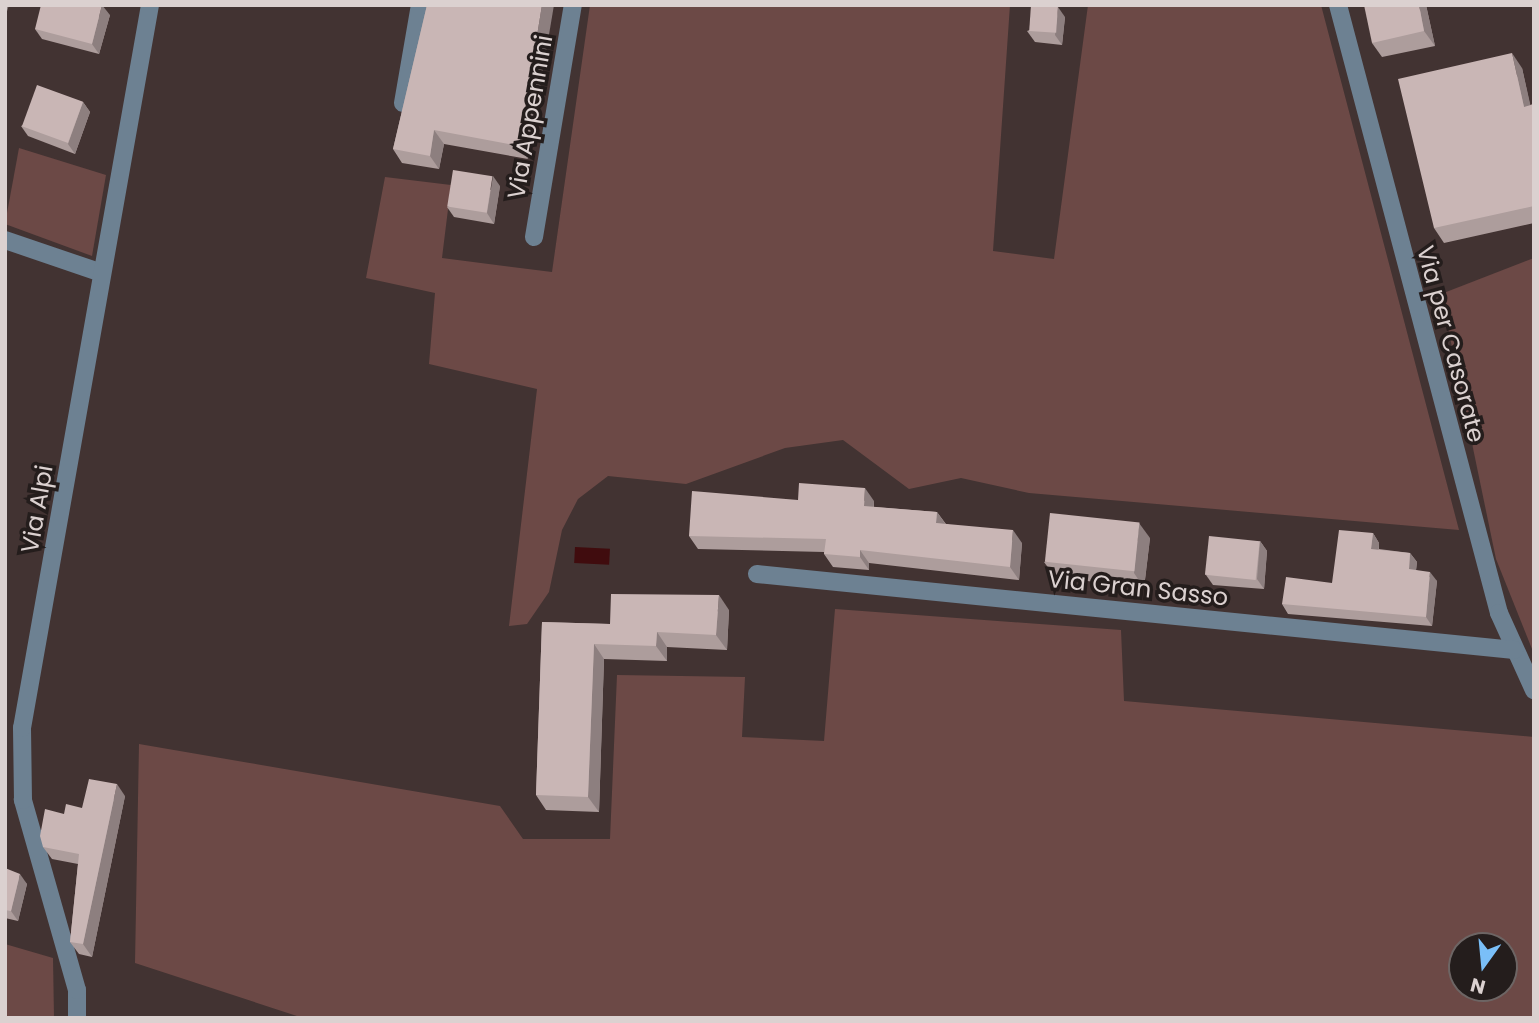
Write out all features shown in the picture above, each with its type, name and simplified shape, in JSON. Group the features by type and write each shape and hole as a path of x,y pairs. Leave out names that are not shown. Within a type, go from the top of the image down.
{"street":[{"name":"Via Alpi","path":"76,1018 77,989 23,800 22,728 150,5"},
{"path":"403,103 420,5"},
{"name":"Via Appennini","path":"534,237 573,5"},
{"name":"Via per Casorate","path":"1338,5 1436,389 1514,650 1534,690"},
{"path":"5,240 102,273"},
{"name":"Via Gran Sasso","path":"757,574 1514,650"}],"shaded area":[{"path":"590,5 1010,5 993,251 1054,259 1088,5 1321,5 1459,530 1029,493 961,478 909,489 843,440 785,448 686,484 608,476 578,499 562,530 549,592 527,624 509,626 537,389 429,364 435,293 366,278 385,177 451,185 442,258 552,272"},
{"path":"19,148 106,175 92,256 5,224"},
{"path":"1534,258 1534,654 1496,559 1441,294"},
{"path":"575,547 610,549 609,565 574,563"},
{"path":"835,609 1121,630 1124,701 1534,737 1534,1018 303,1018 135,963 139,744 500,806 523,839 610,839 617,675 745,677 742,737 824,741"},
{"path":"5,944 53,958 54,1018 5,1018"}],"building":[{"path":"41,5 102,5 92,44 35,29"},
{"path":"427,5 542,5 519,146 434,130 430,156 393,149"},
{"path":"1031,5 1058,7 1056,33 1029,31"},
{"path":"1364,5 1419,5 1424,31 1372,43"},
{"path":"1512,53 1524,107 1534,104 1534,206 1434,228 1398,79"},
{"path":"37,85 83,102 68,143 22,126"},
{"path":"453,170 493,176 487,213 447,207"},
{"path":"799,483 865,488 864,506 937,512 936,523 1013,530 1010,567 860,550 860,557 824,554 826,539 689,536 692,491 798,500"},
{"path":"1050,513 1140,522 1134,571 1045,562"},
{"path":"1339,530 1373,533 1371,549 1410,553 1409,569 1430,572 1426,617 1282,604 1286,577 1332,583"},
{"path":"1209,536 1260,541 1256,580 1205,575"},
{"path":"611,594 719,595 716,635 657,632 656,646 594,644 588,797 536,795 542,622 610,624"},
{"path":"89,779 117,784 83,944 70,942 79,854 43,847 40,836 45,809 64,814 66,804 82,808"},
{"path":"5,868 20,874 11,911 5,910"}]}
